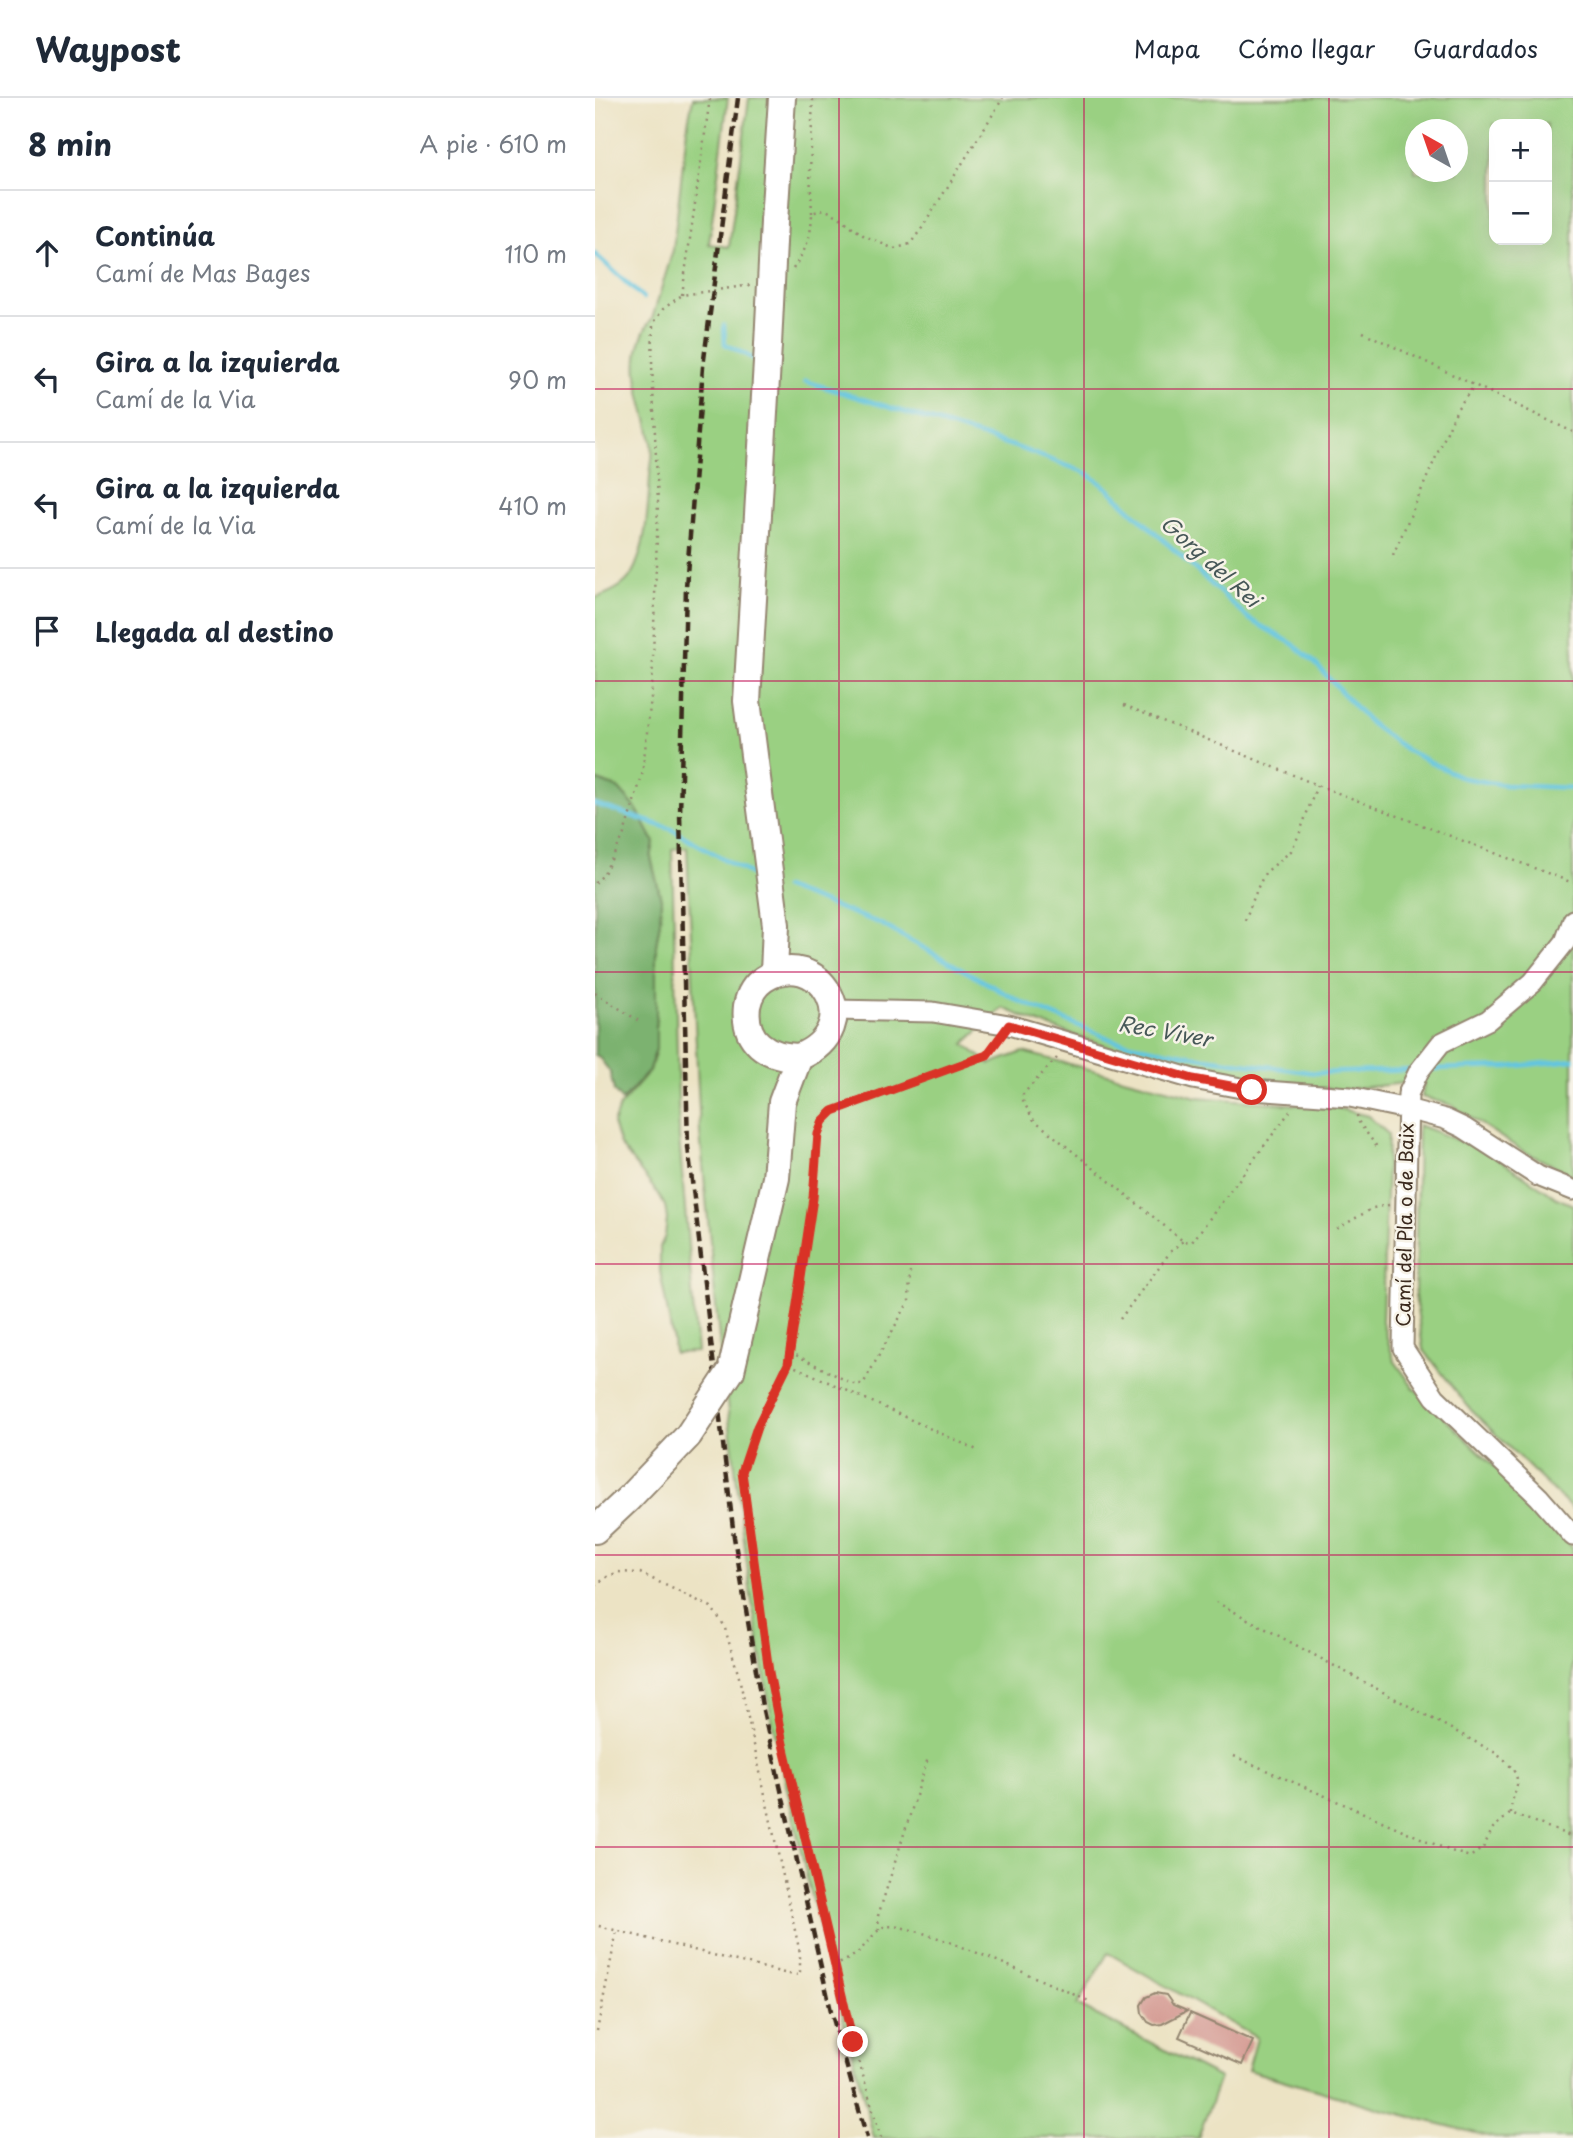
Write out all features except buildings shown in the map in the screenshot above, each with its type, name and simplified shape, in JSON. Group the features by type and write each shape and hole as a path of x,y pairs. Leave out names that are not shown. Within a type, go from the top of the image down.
{"street":[{"path":"774,973 776,925 747,701 782,98"},
{"name":"Camí del Pla o de Baix","path":"1573,920 1565,942 1533,982 1488,1020 1441,1043 1419,1071 1408,1102 1403,1348 1435,1397 1539,1497 1573,1535"},
{"path":"776,925 803,972"},
{"path":"788,970 803,972 818,980 829,993 834,1010 832,1026 825,1040 813,1051 799,1057 781,1057 764,1049 751,1035 746,1018 748,999 758,983 774,973 788,970"},
{"path":"834,1010 933,1012 1009,1025 1193,1079 1252,1090 1350,1097 1388,1105 1408,1102 1464,1128 1538,1176 1573,1190"},
{"path":"764,1049 782,1102"},
{"path":"595,1530 688,1436 731,1371 776,1178 782,1102 799,1057"}],"path":[{"path":"682,295 710,98"},
{"path":"791,272 807,247 812,229 810,172 813,98"},
{"path":"812,212 824,209 863,235 894,249 910,244 1003,98"},
{"path":"595,883 603,875 623,837 642,776 652,689 658,503 653,324 663,309 682,295 755,284"},
{"path":"1363,332 1573,432"},
{"path":"1394,555 1457,410 1473,386"},
{"path":"1124,705 1317,785 1573,883"},
{"path":"1245,920 1265,873 1291,851 1317,785"},
{"path":"595,993 642,1023"},
{"path":"881,2138 853,2042 793,1796 769,1672 742,1472 757,1427 788,1364 813,1198 818,1134 823,1121 833,1111 987,1055 1009,1025"},
{"path":"1065,1056 1057,1057 1023,1094 1023,1101 1033,1119 1183,1241 1192,1242 1294,1105"},
{"path":"1377,1147 1358,1121 1356,1112 1372,1113 1388,1105"},
{"path":"1337,1229 1373,1208 1406,1202"},
{"path":"1120,1319 1171,1251 1183,1241"},
{"path":"790,1352 853,1384 863,1384 909,1301 910,1272"},
{"path":"788,1364 977,1450"},
{"path":"595,1586 618,1573 640,1573 711,1607 724,1625 739,1678 800,1953 800,1975 595,1925"},
{"path":"1216,1602 1494,1752 1516,1774 1517,1784 1511,1801 1511,1813"},
{"path":"1234,1756 1448,1850 1470,1857 1483,1848 1493,1828 1511,1813"},
{"path":"879,1930 878,1916 928,1758"},
{"path":"1511,1813 1573,1837"},
{"path":"834,1967 857,1953 879,1930 887,1926 900,1926 930,1934 1089,2001"},
{"path":"597,2031 617,1930"}],"green space":[{"path":"693,98 728,98 709,244 729,247 749,98 1573,98 1573,1175 1523,1151 1451,1105 1422,1097 1424,1081 1340,1090 1247,1080 1123,1052 1003,1008 964,1044 990,1064 1023,1052 1197,1097 1337,1108 1368,1116 1388,1134 1382,1322 1394,1360 1414,1388 1553,1523 1573,1549 1573,2138 1495,2138 1381,2109 1248,2070 1257,2038 1108,1953 1077,2005 1220,2078 1198,2138 874,2138 807,1878 773,1725 751,1596 719,1339 700,1133 687,847 672,849 679,1137 697,1352 674,1353 660,1271 660,1247 665,1236 667,1219 665,1206 620,1145 613,1124 619,1107 651,1067 656,1049 656,945 661,899 651,858 654,842 636,808 618,788 595,780 595,598 615,589 628,579 644,540 653,451 637,377 638,351 652,319 673,250"},
{"path":"595,780 618,788 636,808 654,842 651,858 661,899 656,945 656,1049 648,1072 622,1101 614,1091 610,1072 595,1055"},
{"path":"1418,1125 1488,1152 1557,1198 1573,1205 1573,1510 1471,1410 1423,1349 1415,1296"}],"waterway":[{"name":"Gorg del Rei","path":"595,254 643,298"},
{"name":"Gorg del Rei","path":"724,325 725,344 754,359"},
{"name":"Gorg del Rei","path":"805,381 1016,447 1087,473 1106,487 1249,619 1293,644 1314,662 1371,724 1408,751 1463,778 1505,785 1573,788"},
{"name":"Rec Viver","path":"595,804 671,829 756,877"},
{"name":"Rec Viver","path":"784,888 879,923 1019,1001 1115,1041 1205,1058 1316,1073 1415,1070"},
{"name":"Rec Viver","path":"1427,1069 1508,1067 1573,1060"}],"railway":[{"path":"738,98 703,367 686,587 680,814 688,1147 734,1537 762,1706 831,2011 867,2138"}],"route":[{"path":"853,2042 793,1796 769,1672 742,1472 757,1427 788,1364 813,1198 818,1134 823,1121 833,1111 987,1055 1009,1025 1193,1079 1252,1090"}]}
